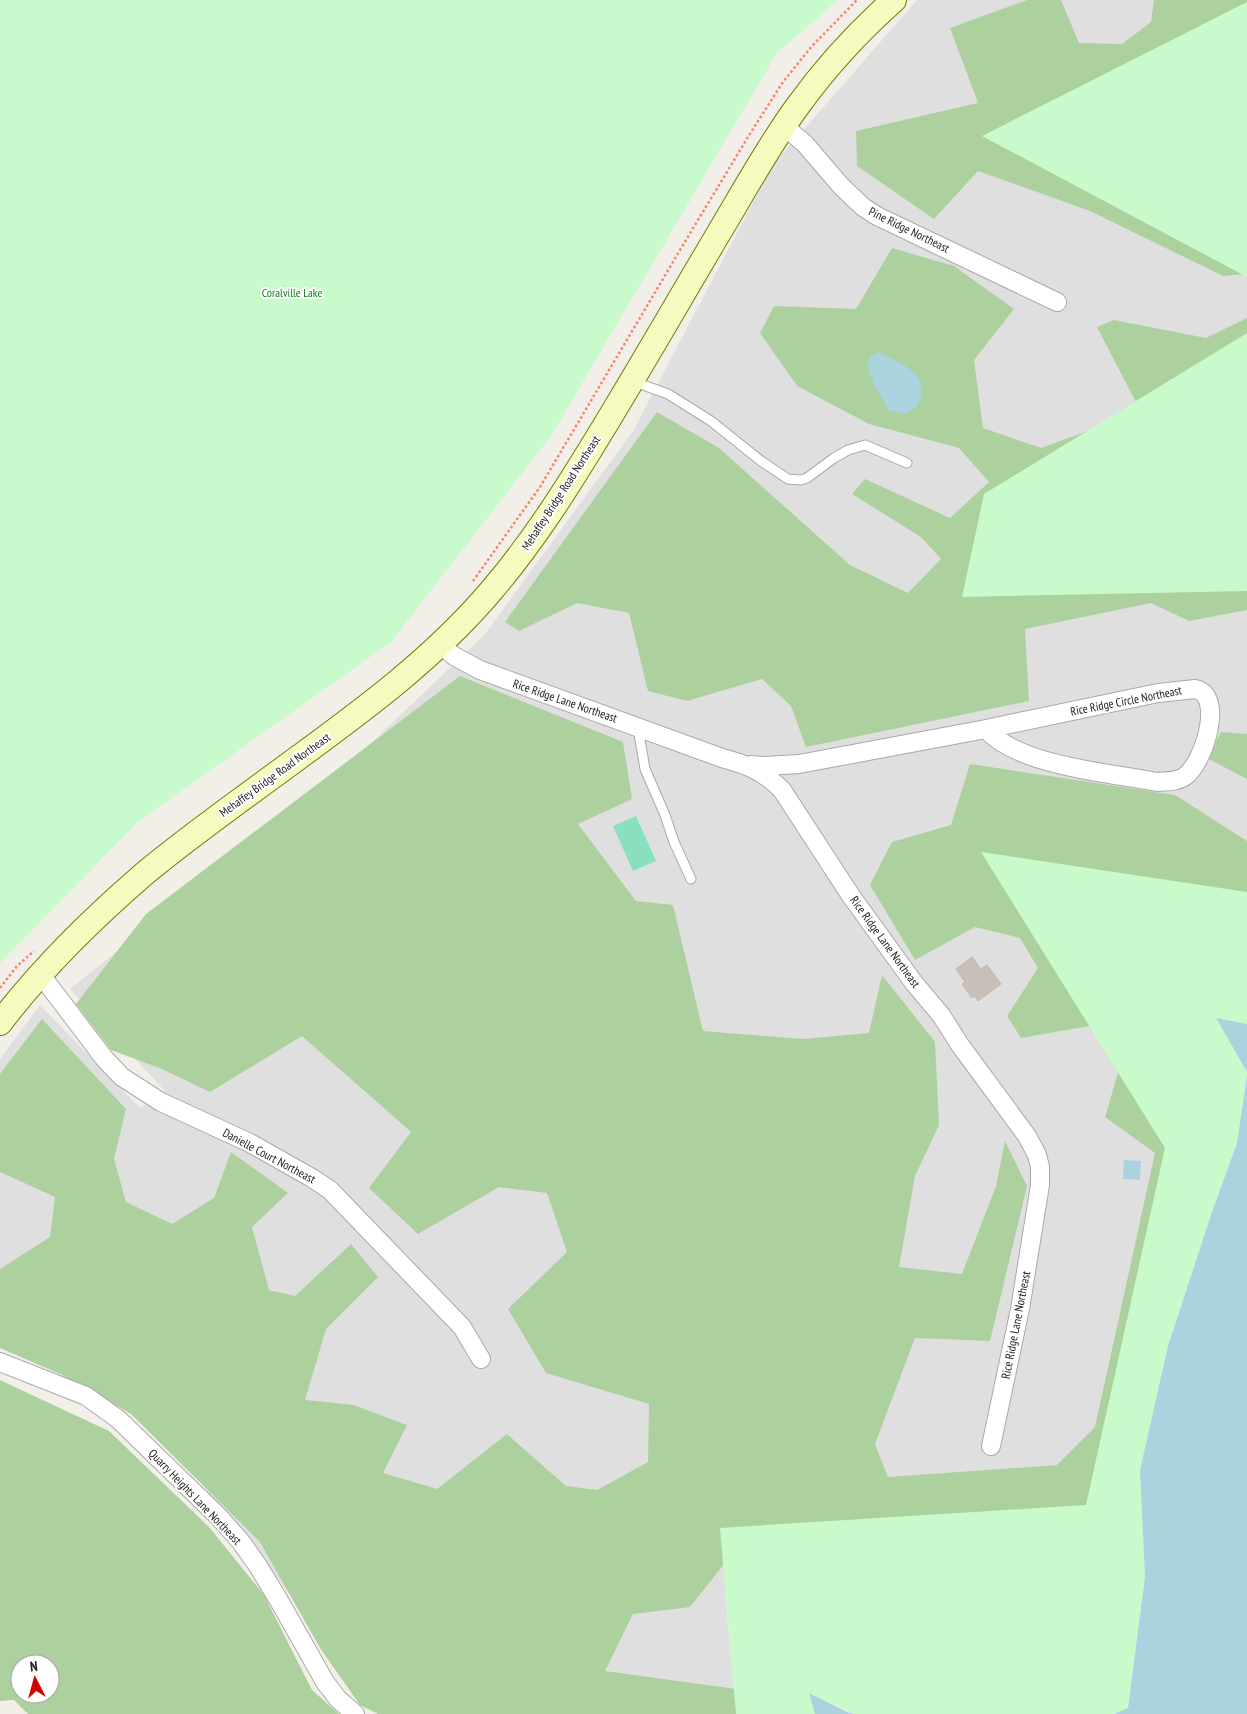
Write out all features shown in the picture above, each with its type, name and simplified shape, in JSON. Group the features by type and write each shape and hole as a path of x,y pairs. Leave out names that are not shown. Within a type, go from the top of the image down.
{"main road":[{"name":"Mehaffey Bridge Road Northeast","path":"0,1023 41,975 98,916 144,874 216,818 382,696 440,644 490,593 526,548 560,498 784,126 828,68 873,19 894,0"}],"street":[{"name":"Pine Ridge Northeast","path":"784,126 805,144 841,186 877,216 1057,302"},
{"name":"Rice Ridge Lane Northeast","path":"440,644 454,656 480,670 746,765 770,778 782,790 851,896 914,983 941,1014 960,1045 1026,1136 1037,1155 1040,1167 1038,1208 1020,1309 991,1446"},
{"name":"Rice Ridge Circle Northeast","path":"746,765 799,764 986,729 1158,693 1202,690 1206,694 1210,709 1209,728 1202,753 1194,767 1185,776 1175,781 1158,782 1047,762 1022,752 992,736 986,729"},
{"name":"Danielle Court Northeast","path":"41,975 104,1058 122,1077 161,1102 250,1143 330,1190 462,1327 481,1359"},
{"name":"Quarry Heights Lane Northeast","path":"0,1362 86,1396 118,1419 219,1517 241,1542 258,1566 325,1682 338,1699 355,1714"}],"lane":[{"path":"632,381 668,394 704,416 761,461 788,479 801,480 807,478 848,450 865,445 907,463"},
{"path":"638,728 646,769 674,842 691,879"}],"path":[{"path":"470,585 540,487 750,132 812,46 857,0"},
{"path":"0,988 17,966 35,950"}],"shaded area":[{"path":"917,0 1247,0 983,136 1247,277 1247,892 1165,1148 1086,1505 725,1592 736,1714 337,1654 137,1403 0,1341 0,1059 40,1005 140,1108 165,1091 70,989 341,772 485,634 633,431 772,166"}],"green space":[{"name":"Coralville Lake","path":"0,0 838,0 777,53 551,436 391,642 138,822 0,963"},
{"path":"1027,0 1061,0 1079,43 1122,44 1151,22 1154,0 1247,0 1247,274 1223,276 1090,211 978,171 934,219 857,166 856,131 978,103 950,28"},
{"path":"1247,2 1247,277 982,136"},
{"path":"892,248 954,266 1014,309 974,360 983,428 1041,448 1141,412 1097,327 1114,320 1206,338 1247,318 1247,610 1189,621 1151,603 1025,629 1029,701 806,747 791,706 762,679 687,701 648,691 629,613 577,603 519,631 505,622 657,412 719,448 850,565 908,593 941,559 921,537 852,494 865,479 950,518 989,482 959,448 869,424 797,386 760,333 774,306 856,309"},
{"path":"1247,333 1247,591 962,597 984,494"},
{"path":"460,676 623,742 632,799 578,824 636,901 673,905 703,1031 803,1039 869,1033 882,975 935,1042 939,1125 915,1176 899,1267 962,1274 996,1186 1005,1141 1027,1186 990,1341 915,1338 875,1444 888,1477 1057,1465 1095,1427 1155,1153 1105,1117 1125,1049 1101,1024 1021,1038 1007,1016 1038,968 1020,938 975,927 915,960 870,885 892,842 951,825 970,764 1175,795 1247,841 1247,986 1195,1041 1109,1546 740,1544 690,1607 633,1614 605,1671 743,1690 754,1714 378,1714 360,1705 320,1648 260,1542 131,1414 62,1375 0,1348 0,1269 50,1237 55,1197 0,1172 0,1074 42,1019 126,1109 114,1159 126,1202 172,1224 214,1198 231,1152 288,1193 252,1227 269,1290 295,1296 351,1244 378,1277 326,1329 305,1400 354,1405 407,1425 383,1473 437,1489 507,1434 566,1486 597,1490 648,1462 649,1404 546,1373 508,1309 567,1252 547,1193 499,1187 418,1234 369,1188 411,1132 302,1036 210,1092 162,1069 111,1050 76,1004 146,914"},
{"path":"1221,732 1247,734 1247,779 1207,758"},
{"path":"636,816 656,861 633,871 613,826"},
{"path":"981,852 1247,892 1247,1024 1216,1018 1247,1075 1237,1142 1176,1323 1140,1470 1145,1577 1128,1709 1114,1714 854,1714 809,1693 815,1714 736,1714 720,1528 1086,1505 1165,1148"},
{"path":"0,1380 109,1431 209,1527 264,1595 312,1690 339,1714 28,1714 18,1704 60,1704 60,1654 10,1654 10,1700 0,1701"}],"water":[{"path":"879,352 905,366 917,377 922,389 920,401 911,410 899,413 889,410 875,387 867,365 871,356"},
{"path":"1216,1018 1247,1024 1247,1072"},
{"path":"1247,1075 1247,1714 1114,1714 1128,1708 1145,1577 1140,1470 1168,1346 1237,1143"},
{"path":"1124,1160 1141,1161 1140,1180 1123,1179"},
{"path":"809,1693 847,1712 854,1714 815,1714"}],"building":[{"path":"972,957 981,969 987,965 1001,984 978,1001 975,996 972,998 962,984 965,982 956,969"}]}
